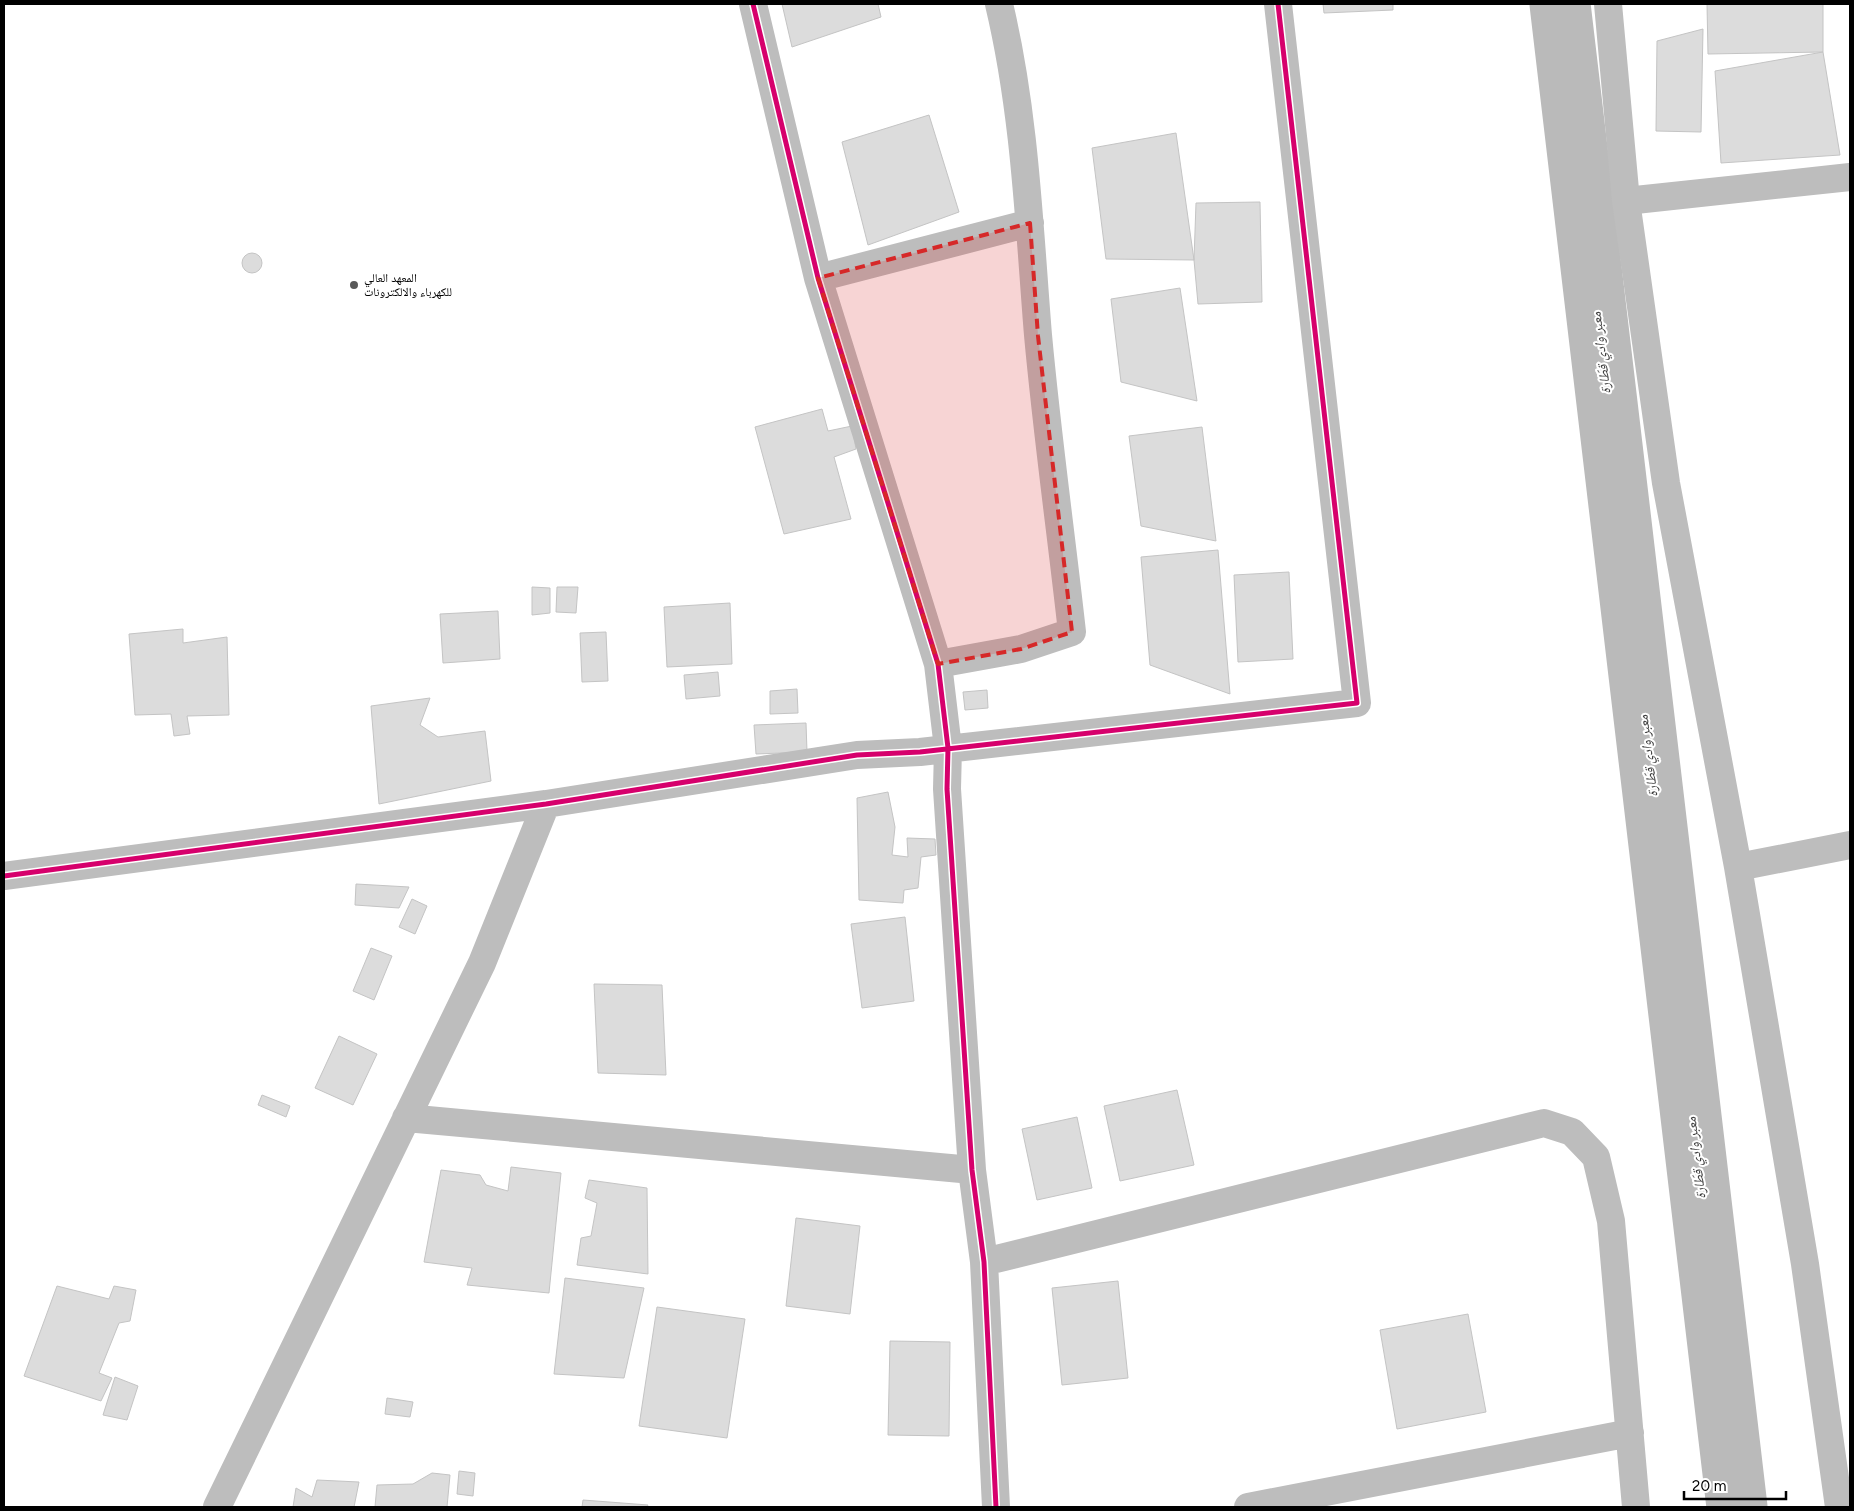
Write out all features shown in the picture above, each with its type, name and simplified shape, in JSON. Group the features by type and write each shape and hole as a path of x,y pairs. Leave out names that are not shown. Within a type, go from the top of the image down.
{"street":[{"path":"753,4 818,278 938,664 948,748 947,789 972,1170 984,1262 996,1507"},
{"path":"938,664 1021,649 1072,632 1038,336 1022,138 1009,45 999,4"},
{"path":"4,876 546,804 857,754 920,752 1357,702 1278,4"},
{"path":"1608,4 1626,201 1666,483 1738,867 1805,1264 1839,1507"},
{"path":"1626,201 1850,177"},
{"path":"818,278 1030,223"},
{"path":"217,1507 482,964 546,804"},
{"path":"1738,867 1850,845"},
{"path":"406,1118 972,1170"},
{"path":"984,1262 1544,1123 1572,1132 1596,1157 1611,1221 1636,1507"},
{"path":"1248,1507 1630,1434"}],"highlighted area":[{"path":"1030,223 1038,336 1072,632 1021,649 938,664 818,278"}],"building":[{"path":"782,4 878,4 881,17 792,47"},
{"path":"1323,4 1393,4 1393,10 1324,13"},
{"path":"1707,4 1823,4 1823,52 1708,54"},
{"path":"1703,29 1701,132 1656,131 1657,41"},
{"path":"1823,52 1840,155 1721,163 1715,71"},
{"path":"929,115 959,212 868,245 842,142"},
{"path":"1176,133 1194,260 1106,259 1092,148"},
{"path":"1260,202 1262,302 1198,304 1194,260 1196,203"},
{"path":"248,253 256,253 262,259 262,267 256,273 248,273 242,267 242,259"},
{"path":"1180,288 1197,401 1121,382 1111,299"},
{"path":"822,409 828,431 852,426 856,449 834,457 851,519 784,534 755,427"},
{"path":"1202,427 1216,541 1141,526 1129,436"},
{"path":"1218,550 1230,694 1150,665 1141,557"},
{"path":"1289,572 1293,659 1238,662 1234,575"},
{"path":"532,587 550,588 550,613 532,615"},
{"path":"557,587 578,587 576,613 556,612"},
{"path":"730,603 732,664 667,667 664,607"},
{"path":"498,611 500,659 443,663 440,614"},
{"path":"183,629 183,643 227,637 229,715 187,716 190,734 174,736 171,714 135,715 129,634"},
{"path":"606,632 608,681 582,682 580,633"},
{"path":"718,672 720,696 686,699 684,675"},
{"path":"797,689 798,713 770,714 770,691"},
{"path":"987,690 988,708 965,710 963,692"},
{"path":"430,698 420,725 438,737 485,731 491,781 379,804 371,706"},
{"path":"806,723 807,752 756,754 754,725"},
{"path":"888,792 895,827 892,855 908,857 907,838 935,839 936,855 921,857 918,888 904,890 903,903 859,900 857,798"},
{"path":"356,884 409,887 399,908 355,905"},
{"path":"412,899 427,906 415,934 399,927"},
{"path":"905,917 914,1001 862,1008 851,924"},
{"path":"371,948 392,956 374,1000 353,991"},
{"path":"594,984 662,985 666,1075 598,1073"},
{"path":"339,1036 377,1054 353,1105 315,1088"},
{"path":"1177,1090 1194,1165 1120,1181 1104,1106"},
{"path":"262,1095 290,1106 286,1117 258,1105"},
{"path":"1077,1117 1092,1188 1037,1200 1022,1129"},
{"path":"511,1167 561,1173 549,1293 467,1285 472,1268 424,1262 441,1170 480,1175 486,1185 508,1191"},
{"path":"589,1180 647,1188 648,1274 577,1265 581,1238 591,1236 597,1203 585,1198"},
{"path":"796,1218 860,1226 850,1314 786,1306"},
{"path":"565,1278 644,1288 624,1378 554,1374"},
{"path":"1118,1281 1128,1378 1062,1385 1052,1288"},
{"path":"57,1286 109,1299 114,1286 136,1290 130,1321 119,1323 99,1373 112,1378 101,1401 24,1376"},
{"path":"657,1307 745,1319 727,1438 639,1426"},
{"path":"1468,1314 1486,1412 1397,1429 1380,1330"},
{"path":"890,1341 950,1342 949,1436 888,1435"},
{"path":"115,1377 138,1386 127,1420 103,1415"},
{"path":"387,1398 413,1402 410,1417 385,1414"},
{"path":"459,1471 475,1473 473,1496 457,1494"},
{"path":"432,1473 450,1475 447,1507 375,1507 377,1485 413,1484"},
{"path":"317,1480 359,1482 354,1507 293,1507 296,1488 312,1497"},
{"path":"583,1500 648,1505 647,1507 582,1507"}],"waterway":[{"name":"معبر وادي قطّارة","path":"1560,4 1737,1507"}],"cycle path":[{"path":"753,4 818,278 938,664 948,748 947,789 972,1170 984,1262 996,1507"},
{"path":"4,876 546,804 857,755 920,752 1357,703 1278,4"}],"place":[{"name":"المعهد العالي للكهرباء والالكترونات","path":"354,285"}]}
